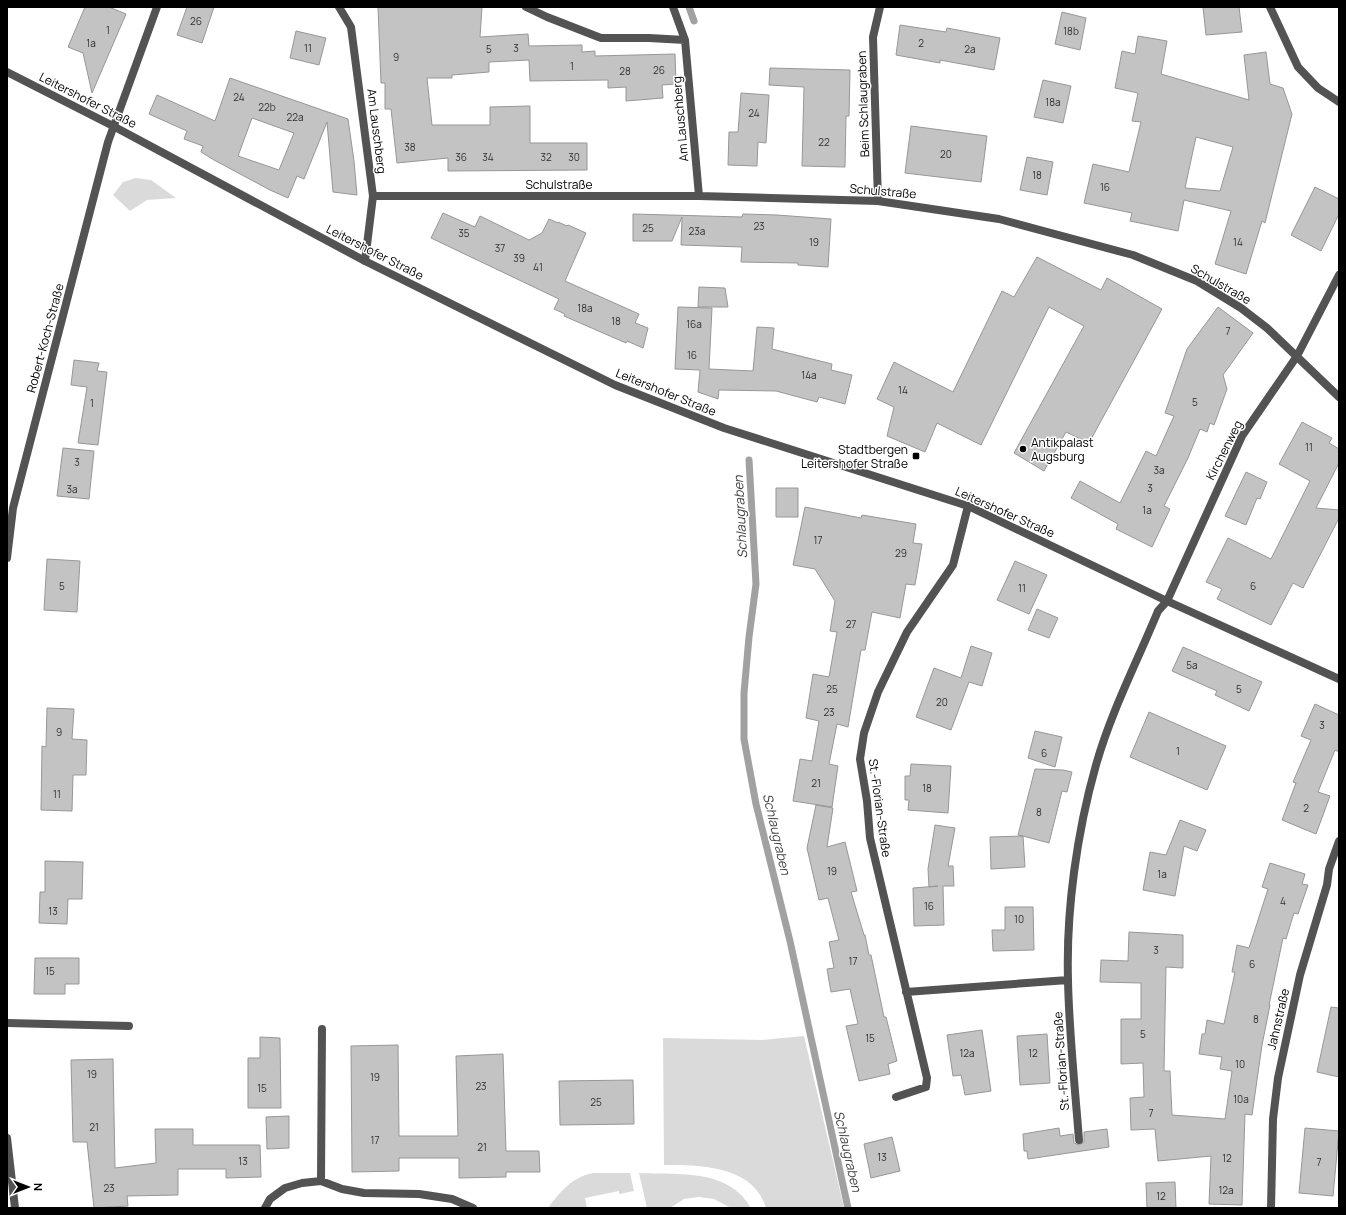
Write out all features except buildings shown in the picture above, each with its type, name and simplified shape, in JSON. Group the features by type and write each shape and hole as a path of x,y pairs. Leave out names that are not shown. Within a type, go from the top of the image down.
{"street":[{"name":"Robert-Koch-Straße","path":"7,558 10,508 103,162 113,126 157,7"},
{"name":"Am Lauschberg","path":"340,7 351,27 373,196 365,261"},
{"path":"526,7 547,18 601,38 685,40"},
{"name":"Am Lauschberg","path":"673,7 685,40 699,196"},
{"name":"Beim Schlaugraben","path":"878,200 873,37 880,7"},
{"path":"1270,7 1298,67 1318,88 1339,102"},
{"name":"Leitershofer Straße","path":"7,72 113,126 365,261 615,385 731,431 968,506 1167,602 1339,679"},
{"name":"Schulstraße","path":"373,196 699,196 878,200 999,219 1133,255 1197,282 1242,308 1267,328 1339,397"},
{"name":"Kirchenweg","path":"1167,602 1242,436 1297,356 1339,275"},
{"name":"St.-Florian-Straße","path":"896,1097 926,1087 927,1078 870,838 866,795 860,759 864,733 878,692 907,632 953,564 968,506"},
{"name":"St.-Florian-Straße","path":"1079,1140 1068,980 1068,934 1073,877 1087,800 1096,764 1111,721 1158,611 1167,602"},
{"name":"Jahnstraße","path":"1271,1208 1273,1119 1279,1072 1300,975 1327,885 1329,869 1339,841"},
{"path":"906,992 1068,980"},
{"path":"7,1023 129,1026"},
{"path":"321,1181 322,1029"},
{"path":"7,1138 15,1208"},
{"path":"265,1208 270,1199 285,1188 302,1183 321,1181 342,1189 364,1193 419,1194 452,1199 473,1208"}],"shaded area":[{"path":"136,178 151,180 176,198 147,200 130,211 113,195 123,182"},
{"path":"804,1036 844,1208 766,1208 759,1194 750,1183 738,1175 709,1167 664,1165 663,1038 761,1040"},
{"path":"593,1173 630,1173 634,1191 619,1194 619,1191 585,1198 587,1208 548,1208 567,1186 579,1178"},
{"path":"639,1173 686,1174 716,1180 729,1186 741,1195 751,1208 731,1208 714,1199 699,1197 684,1199 670,1208 647,1208"}],"waterway":[{"name":"Schlaugraben","path":"689,7 694,21"},
{"name":"Schlaugraben","path":"749,460 756,584 744,693 744,739 756,804 790,941 848,1208"}],"place":[{"name":"Antikpalast Augsburg","path":"1023,449"},
{"name":"Stadtbergen Leitershofer Straße","path":"916,456"}]}
